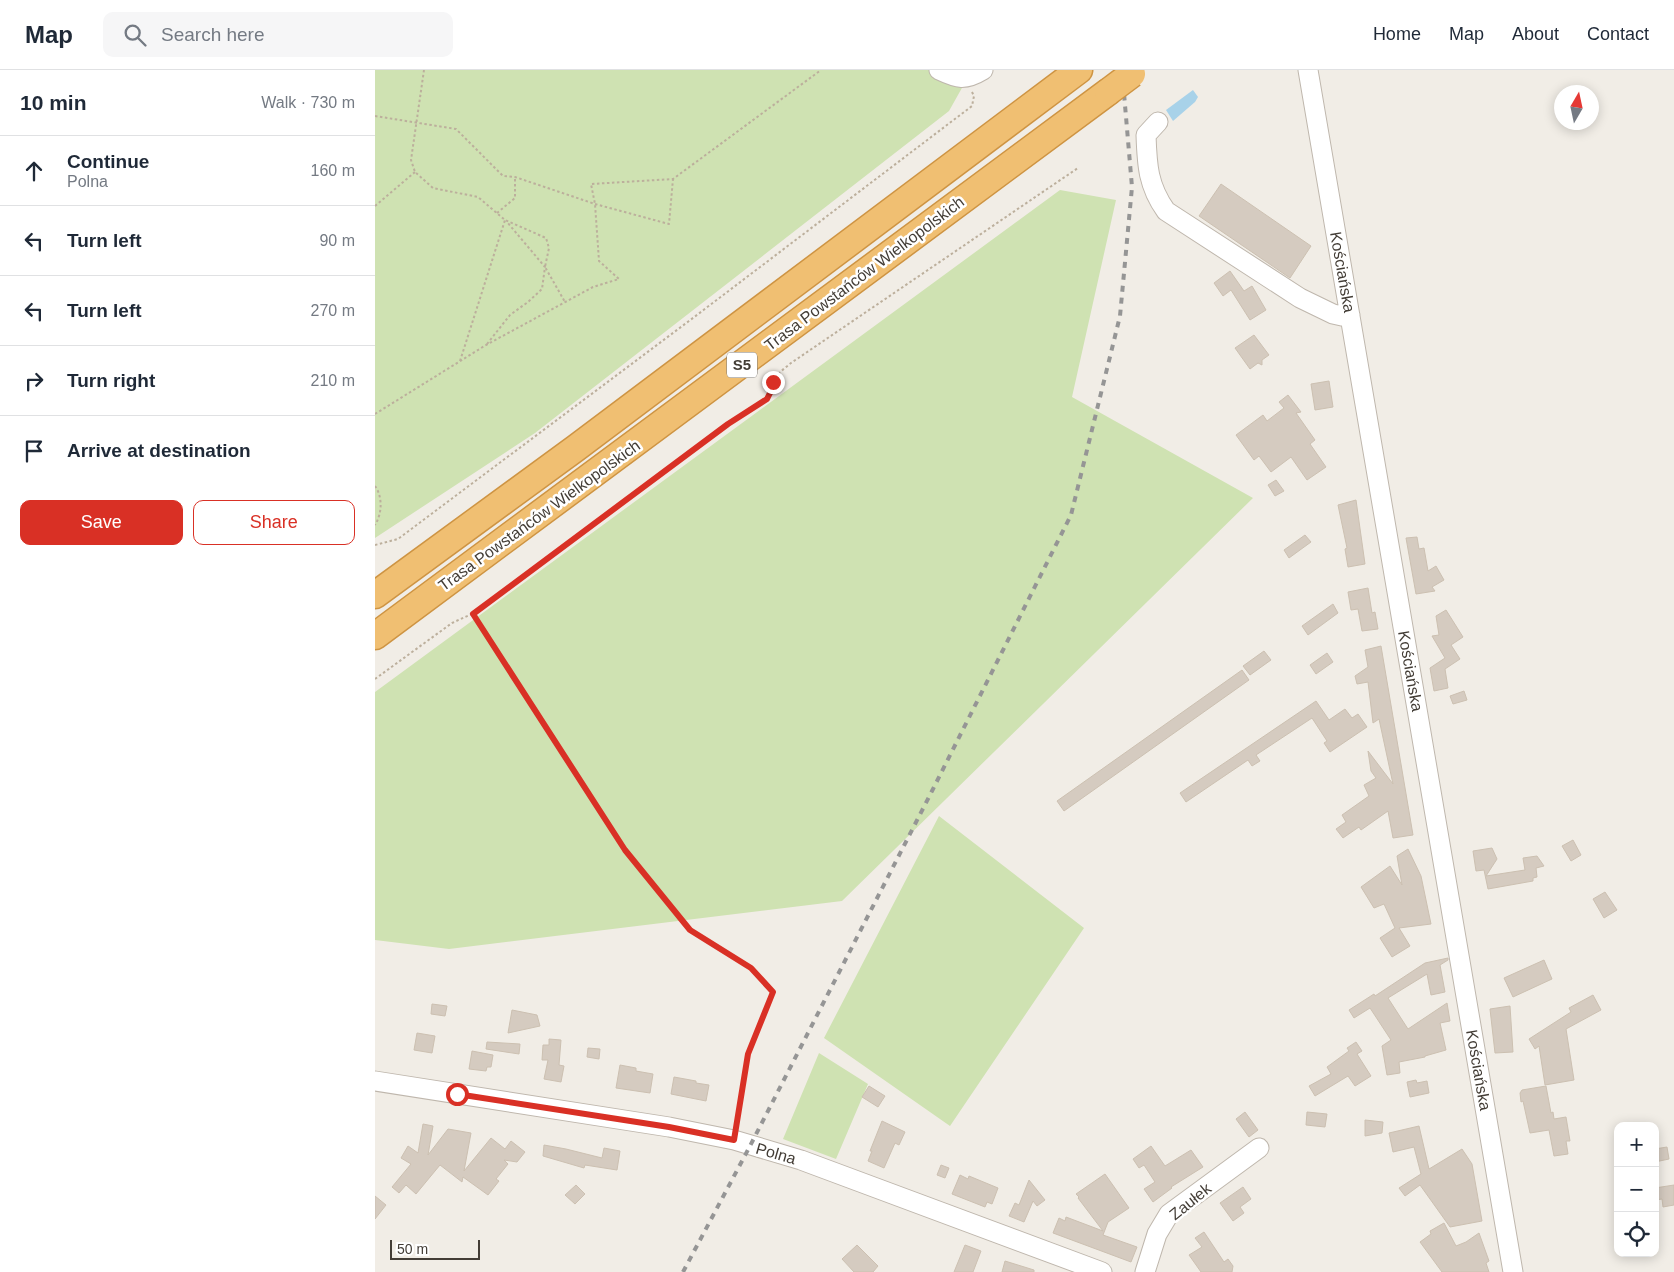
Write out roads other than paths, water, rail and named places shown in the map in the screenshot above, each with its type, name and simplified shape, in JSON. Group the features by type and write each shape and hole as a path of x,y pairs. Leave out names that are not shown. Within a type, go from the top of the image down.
{"highway":[{"name":"Trasa Powstańców Wielkopolskich","path":"375,595 592,436 1079,70"},
{"name":"Trasa Powstańców Wielkopolskich","path":"375,636 1134,72"}],"street":[{"path":"939,70 964,78 973,76 983,70"},
{"name":"Kościańska","path":"1308,70 1513,1272"},
{"path":"1158,122 1146,135 1147,159 1150,179 1156,197 1166,211 1300,298 1333,314 1341,316 1350,315"},
{"name":"Polna","path":"375,1080 669,1127 734,1140 801,1160 1102,1272"},
{"name":"Zaułek","path":"1145,1272 1157,1234 1169,1214 1259,1148"}],"water":[{"path":"1193,90 1198,97 1195,102 1173,121 1166,110"}],"railway":[{"path":"683,1272 750,1146 932,791 1071,515 1120,316 1132,187 1122,70"}]}
